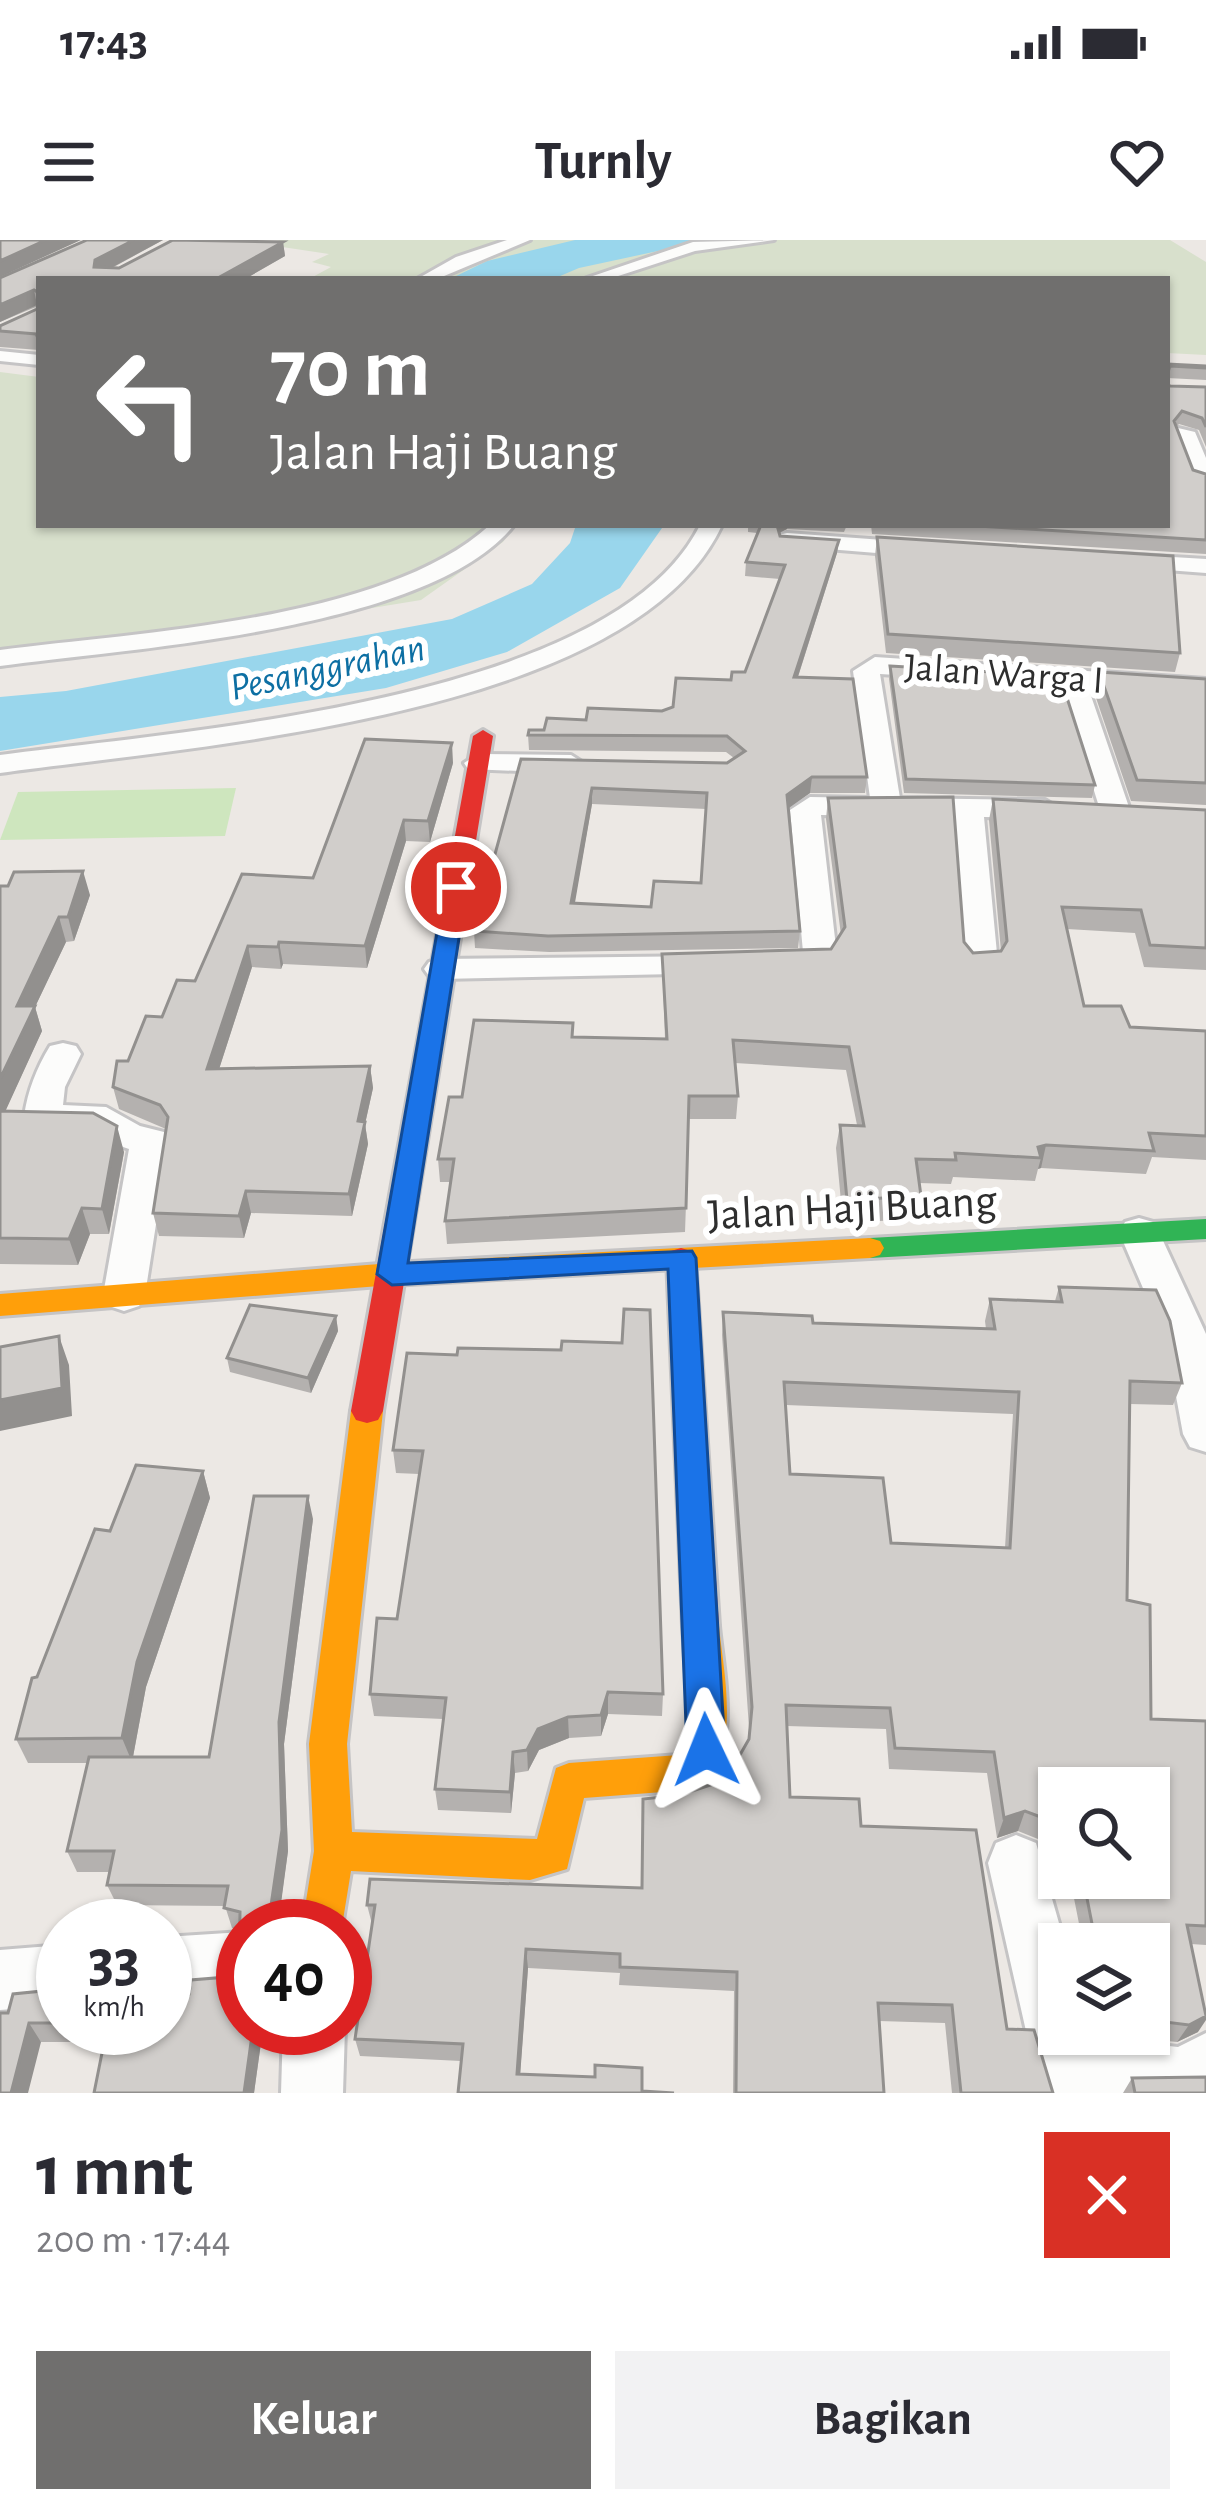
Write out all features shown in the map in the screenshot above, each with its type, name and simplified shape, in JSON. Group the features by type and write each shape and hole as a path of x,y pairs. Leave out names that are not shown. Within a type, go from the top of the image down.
{"street":[{"path":"431,276 522,240"},
{"path":"601,276 693,247 766,240"},
{"path":"0,356 36,360"},
{"path":"1186,432 1199,480"},
{"path":"0,658 338,605 448,568 494,539 501,528"},
{"path":"0,764 310,717 492,678 585,636 660,593 705,544 710,528"},
{"path":"787,540 947,551"},
{"path":"1088,560 1206,566"},
{"name":"Jalan Warga I","path":"886,804 866,671 875,664 1206,687"},
{"path":"441,969 813,962 820,950 805,810 809,806 968,805 1127,813 1071,676"},
{"path":"326,1899 334,1851 328,1744 360,1450 481,750 591,764"},
{"path":"968,805 981,964"},
{"path":"63,1054 47,1087 43,1116 106,1119 128,1136 150,1142 124,1295"},
{"name":"Jalan Haji Buang","path":"0,1305 392,1274 1206,1229"},
{"path":"1138,1232 1188,1342 1206,1434"},
{"path":"334,1851 530,1860 553,1855 563,1836 562,1792 569,1781 688,1772 700,1763 706,1750 705,1710 682,1258"},
{"path":"1016,1863 1067,2079 1186,2079 1206,2064"},
{"path":"0,1979 36,1977"},
{"path":"312,2093 313,2055"}],"green space":[{"path":"280,240 1170,240 1206,262 1206,355 1170,353 1170,276 314,276 331,267 312,262 329,254 269,245"},
{"path":"0,372 36,377 36,528 514,528 503,542 421,600 0,669"},
{"path":"236,788 225,836 0,840 18,792"}],"water":[{"path":"575,240 709,240 560,276 456,276 487,261"},
{"name":"Pesanggrahan","path":"575,528 662,528 620,588 507,652 386,688 0,751 0,697 66,691 452,619 532,584 570,543"}],"building":[{"path":"0,240 46,240 0,261"},
{"path":"87,240 134,240 95,260 94,267 119,268 173,240 283,242 221,276 36,276 36,291 0,305 0,278"},
{"path":"36,309 36,334 0,331 0,326"},
{"path":"1170,386 1206,387 1206,427 1202,418 1182,411 1174,421 1193,470 1206,474 1206,540 1010,528 1170,528"},
{"path":"760,528 778,528 780,536 839,540 794,677 853,679 867,777 812,777 787,795 800,931 548,936 474,931 521,759 727,763 745,751 727,736 528,735 529,730 544,730 547,718 586,720 588,708 662,711 673,707 676,678 731,680 732,672 745,672 785,565 746,562","holes":["592,788 707,793 701,883 654,881 651,907 571,903"]},
{"path":"877,537 1173,556 1180,653 888,634"},
{"path":"890,666 1060,676 1095,785 906,779"},
{"path":"1099,672 1206,679 1206,783 1137,780"},
{"path":"365,739 452,743 428,821 404,820 365,946 279,942 278,947 248,946 207,1069 370,1066 358,1121 365,1122 349,1194 246,1191 239,1216 153,1213 168,1117 160,1105 113,1087 117,1061 128,1061 146,1016 162,1017 177,980 195,981 242,874 313,878"},
{"path":"953,797 964,942 973,953 1001,951 1007,941 993,799 1206,810 1206,948 1150,945 1141,910 1062,907 1084,1006 1121,1006 1130,1027 1206,1031 1206,1136 1149,1133 1154,1151 1046,1145 1038,1147 1041,1158 955,1153 956,1160 916,1159 921,1196 847,1200 840,1125 864,1126 849,1047 733,1040 738,1096 689,1096 686,1208 445,1221 454,1159 438,1159 449,1097 462,1097 474,1020 573,1023 572,1037 667,1039 662,954 831,949 845,927 828,798"},
{"path":"83,871 68,917 59,917 17,1006 35,1006 0,1079 0,886 8,886 14,872"},
{"path":"0,1111 93,1113 117,1126 102,1209 82,1208 69,1239 0,1238"},
{"path":"1059,1287 1156,1290 1170,1321 1182,1383 1130,1381 1127,1600 1150,1605 1151,1719 1206,1721 1206,1926 1187,1925 1206,2016 1189,2025 1170,2023 1170,1923 1092,1923 1087,1899 1170,1899 1170,1767 1038,1767 1038,1816 1025,1811 1004,1818 994,1752 895,1748 890,1708 786,1705 790,1797 859,1799 861,1826 976,1830 1007,2029 1034,2030 1053,2093 961,2093 952,2005 878,2003 884,2093 736,2093 737,1972 620,1967 620,1954 526,1949 517,2074 595,2077 595,2065 642,2068 642,2091 674,2093 458,2093 463,2044 372,2040 375,1905 368,1899 370,1879 642,1888 643,1799 680,1795 735,1777 732,1769 749,1739 752,1707 723,1312 812,1316 813,1323 995,1329 990,1299 1062,1302","holes":["784,1382 1019,1392 1010,1548 891,1543 883,1478 790,1474"]},
{"path":"250,1305 336,1316 308,1378 227,1358"},
{"path":"624,1309 650,1310 663,1694 608,1692 601,1715 568,1717 538,1729 527,1750 513,1752 510,1792 435,1789 446,1698 370,1694 377,1618 397,1619 423,1451 393,1450 407,1353 457,1355 458,1348 561,1350 562,1341 622,1343"},
{"path":"59,1336 62,1388 0,1400 0,1347"},
{"path":"136,1465 203,1471 137,1662 122,1738 16,1739 32,1678 37,1677 95,1529 110,1531"},
{"path":"254,1496 308,1496 279,1722 282,1830 272,1899 226,1899 228,1886 107,1885 114,1851 67,1851 89,1757 209,1757"},
{"path":"216,1978 216,2055 249,2055 244,2093 94,2093 102,2055 192,2055 192,1980"},
{"path":"36,1992 36,2023 29,2023 11,2093 0,2093 0,2013 8,2013 13,1994"},
{"path":"1206,2077 1206,2093 1135,2093 1132,2078"}],"traffic: fast":[{"path":"870,1248 1206,1229"}],"traffic: slow":[{"path":"0,1305 392,1274 870,1248"},
{"path":"326,1899 334,1851 328,1744 367,1411"},
{"path":"334,1851 530,1860 553,1855 569,1781 689,1772 705,1742 707,1723 701,1626"}],"traffic: jam":[{"path":"367,1411 483,736"},
{"path":"681,1258 701,1626"}],"route":[{"path":"456,887 392,1274 682,1258 706,1750"}]}
